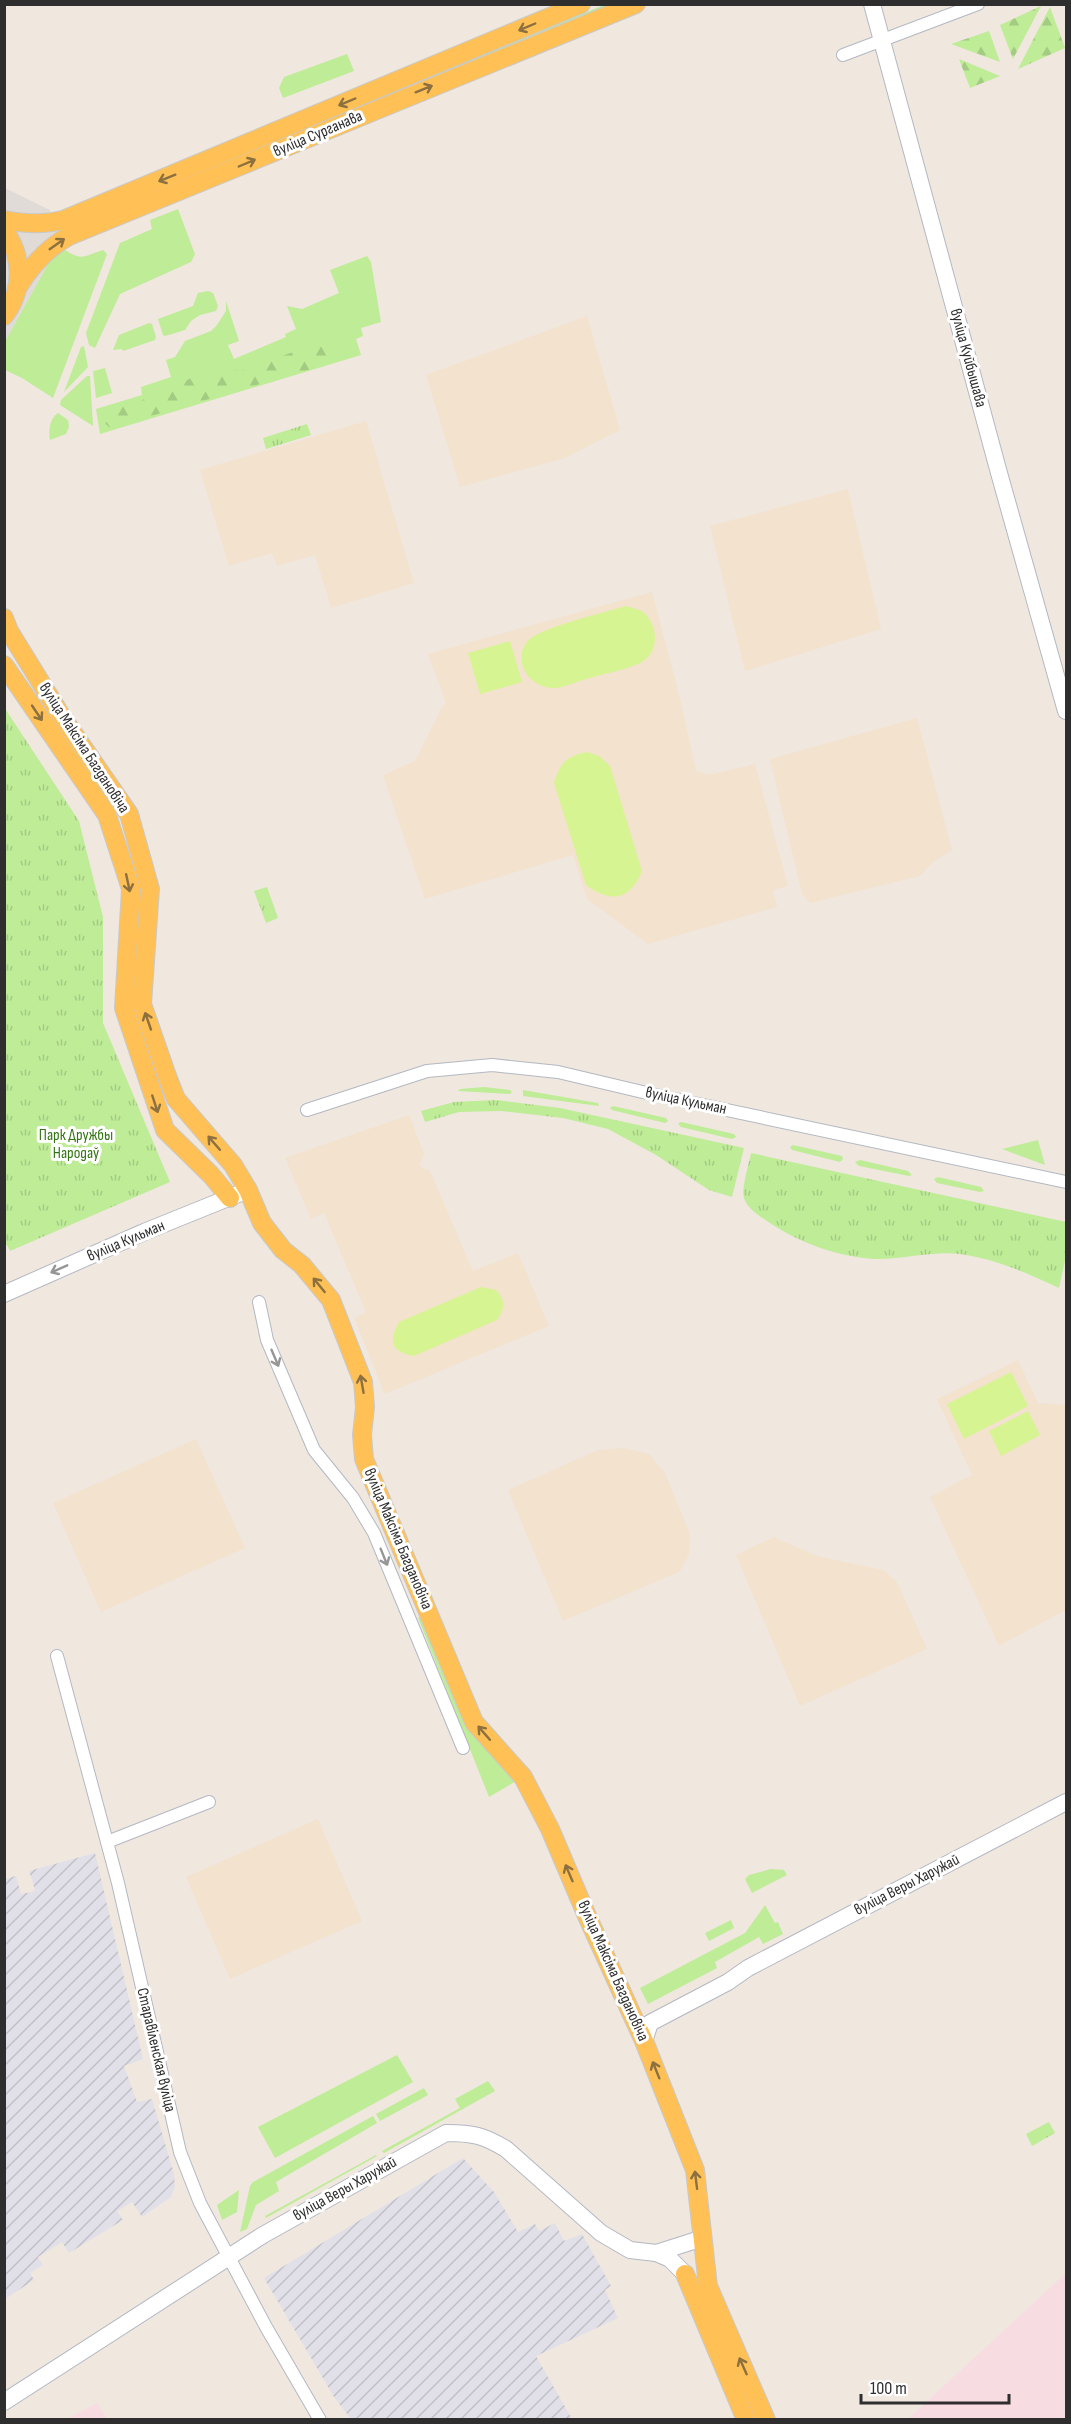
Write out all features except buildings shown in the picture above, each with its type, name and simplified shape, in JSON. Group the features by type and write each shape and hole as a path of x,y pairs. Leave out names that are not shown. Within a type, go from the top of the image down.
{"main road":[{"name":"вуліца Сурганава","path":"4,220 26,224 63,220 581,4"},
{"name":"вуліца Сурганава","path":"18,287 38,260 56,243 69,236 636,4"},
{"name":"вуліца Куйбышава","path":"872,4 1066,711"},
{"path":"4,230 16,251 19,266 18,287 6,315"},
{"name":"вуліца Максіма Багдановіча","path":"4,618 9,631 57,707 129,814 150,889 142,1004 176,1099 233,1165 248,1190 262,1223 283,1250 302,1265 331,1300 363,1382 364,1459 474,1722 523,1777 550,1828 644,2041 695,2170 708,2286 766,2420"},
{"name":"вуліца Максіма Багдановіча","path":"4,665 107,815 130,889 124,1008 165,1130 211,1175 230,1198"},
{"name":"вуліца Кульман","path":"4,1294 144,1232 248,1190"},
{"name":"вуліца Веры Харужай","path":"632,2013 645,2016 654,2013 724,1977 748,1968 1066,1802"},
{"name":"вуліца Веры Харужай","path":"644,2041 650,2023 728,1982 748,1968"},
{"name":"вуліца Веры Харужай","path":"4,2402 263,2235 446,2133 473,2133 506,2149 601,2233 630,2250 656,2253 670,2259 685,2274"},
{"path":"656,2253 703,2238"},
{"path":"685,2274 746,2420"}],"street":[{"path":"843,55 978,4"},
{"name":"вуліца Кульман","path":"307,1110 427,1071 483,1064 558,1072 651,1094 1066,1182"},
{"name":"вуліца Максіма Багдановіча","path":"259,1302 267,1340 314,1450 353,1498 366,1518 463,1749"},
{"name":"Старавіленская вуліца","path":"57,1656 107,1842 180,2151 200,2203 266,2327 320,2420"},
{"path":"107,1842 209,1802"}],"shaded area":[{"path":"5,188 50,210 60,247 5,341"},
{"path":"587,316 620,430 565,458 460,487 426,375"},
{"path":"366,421 414,583 331,608 315,555 277,566 272,553 229,566 200,470"},
{"path":"848,489 881,629 745,671 710,526"},
{"path":"652,592 696,770 708,775 755,764 788,886 773,890 777,907 648,944 587,899 573,855 425,899 383,775 415,761 446,703 428,654"},
{"path":"917,718 952,850 933,862 920,876 810,903 802,894 770,759"},
{"path":"409,1115 424,1154 419,1166 430,1171 473,1271 518,1253 549,1326 385,1394 354,1318 366,1312 324,1213 311,1219 285,1158"},
{"path":"1018,1360 1038,1403 1066,1405 1066,1610 999,1646 930,1497 972,1475 937,1399"},
{"path":"196,1439 245,1548 101,1612 53,1503"},
{"path":"624,1448 649,1454 665,1473 690,1534 689,1555 679,1572 563,1621 508,1490 598,1450"},
{"path":"774,1537 817,1556 883,1570 897,1582 927,1649 800,1706 736,1555"},
{"path":"318,1819 362,1921 230,1979 186,1877"},
{"path":"95,1853 143,2059 124,2066 137,2102 152,2099 174,2174 175,2187 171,2197 142,2217 132,2202 117,2211 123,2220 69,2253 62,2242 38,2257 43,2265 30,2273 34,2280 5,2299 5,1879 16,1876 21,1894 32,1892 35,1890 29,1871"},
{"path":"463,2158 494,2192 518,2232 535,2224 539,2231 555,2223 564,2241 582,2234 611,2286 605,2290 618,2318 536,2356 572,2419 351,2419 334,2397 264,2278"},
{"path":"1066,2273 1066,2419 908,2419"},
{"path":"97,2403 107,2419 67,2419"}],"green space":[{"path":"604,5 618,5 324,124 322,118"},
{"path":"1041,6 1013,59 1000,25"},
{"path":"1050,7 1065,48 1018,69"},
{"path":"989,31 1000,62 951,44"},
{"path":"347,54 354,71 283,98 279,88 284,77"},
{"path":"959,59 1000,76 970,88"},
{"path":"178,209 195,254 191,262 120,294 95,348 89,345 86,333 120,243 152,229 150,220"},
{"path":"60,247 81,257 103,250 107,254 53,398 5,370 5,341"},
{"path":"367,256 371,262 381,322 361,328 363,336 356,339 361,355 100,434 96,409 142,395 141,387 171,377 166,360 175,357 185,341 211,331 226,311 226,301 239,341 228,345 234,359 286,337 285,334 296,329 287,306 302,309 339,293 330,270"},
{"path":"208,291 213,293 218,306 216,311 200,315 191,321 185,330 163,335 158,319 193,306 198,293"},
{"path":"149,323 152,324 155,340 123,351 122,349 113,350 119,335"},
{"path":"315,344 345,355 342,360 110,428 102,420 100,412 104,407 115,407 127,400 133,410 138,408 138,404 144,399 151,400 159,389 168,387 170,382 180,384 191,378 210,379 223,370 241,371"},
{"path":"84,346 88,367 64,392 81,347"},
{"path":"105,368 112,393 96,398 93,371"},
{"path":"87,376 90,376 93,426 60,405 61,400"},
{"path":"58,413 68,420 69,427 66,434 50,440 50,425"},
{"path":"307,424 311,435 266,449 263,438"},
{"path":"626,606 643,612 652,624 654,646 647,659 626,668 556,688 539,685 527,674 521,658 527,642 533,637 558,626"},
{"path":"510,641 522,682 480,694 468,653"},
{"name":"Парк Дружбы Народаў","path":"4,707 79,821 103,917 103,1023 170,1182 10,1251 7,1245 4,1245"},
{"path":"587,752 599,756 610,766 642,871 632,888 618,896 603,895 586,885 554,783 562,765 569,758"},
{"path":"267,887 278,918 266,923 254,891"},
{"path":"484,1087 512,1092 510,1094 458,1091"},
{"path":"523,1090 598,1103 599,1106 523,1096"},
{"path":"497,1100 560,1108 744,1148 732,1197 709,1190 656,1155 608,1129 563,1118 501,1111 459,1112 425,1122 421,1111 454,1102"},
{"path":"613,1106 666,1118 668,1121 665,1123 612,1110 610,1108"},
{"path":"681,1122 734,1134 736,1137 732,1139 681,1127 678,1124"},
{"path":"1038,1140 1045,1165 1002,1149"},
{"path":"793,1145 842,1156 843,1159 840,1162 792,1150 790,1147"},
{"path":"751,1153 1066,1222 1066,1256 1059,1288 1011,1267 973,1256 950,1253 888,1259 864,1258 821,1248 794,1237 763,1218 746,1202 743,1194"},
{"path":"860,1160 908,1171 912,1175 859,1166 855,1162"},
{"path":"938,1177 981,1187 984,1191 937,1183 934,1179"},
{"path":"481,1287 496,1290 502,1298 503,1308 497,1320 414,1356 396,1349 393,1335 399,1322"},
{"path":"1011,1372 1028,1406 964,1439 947,1404"},
{"path":"1028,1411 1040,1435 1001,1456 989,1431"},
{"path":"422,1617 518,1780 489,1797 418,1618"},
{"path":"771,1869 784,1870 787,1875 752,1893 745,1879 749,1875"},
{"path":"765,1905 775,1923 778,1922 783,1934 763,1944 759,1937 715,1962 717,1968 648,2004 640,1988 745,1933"},
{"path":"731,1920 734,1928 709,1941 705,1933"},
{"path":"397,2055 413,2082 275,2158 258,2127"},
{"path":"488,2081 495,2091 384,2153 382,2151 460,2108 455,2099"},
{"path":"424,2088 428,2095 380,2121 376,2114"},
{"path":"373,2116 377,2123 276,2182 279,2191 256,2205 247,2229 240,2232 250,2186 253,2182"},
{"path":"1049,2122 1055,2133 1032,2146 1026,2134"},
{"path":"377,2156 266,2218 265,2216"},
{"path":"239,2190 237,2212 222,2220 217,2205"}]}
